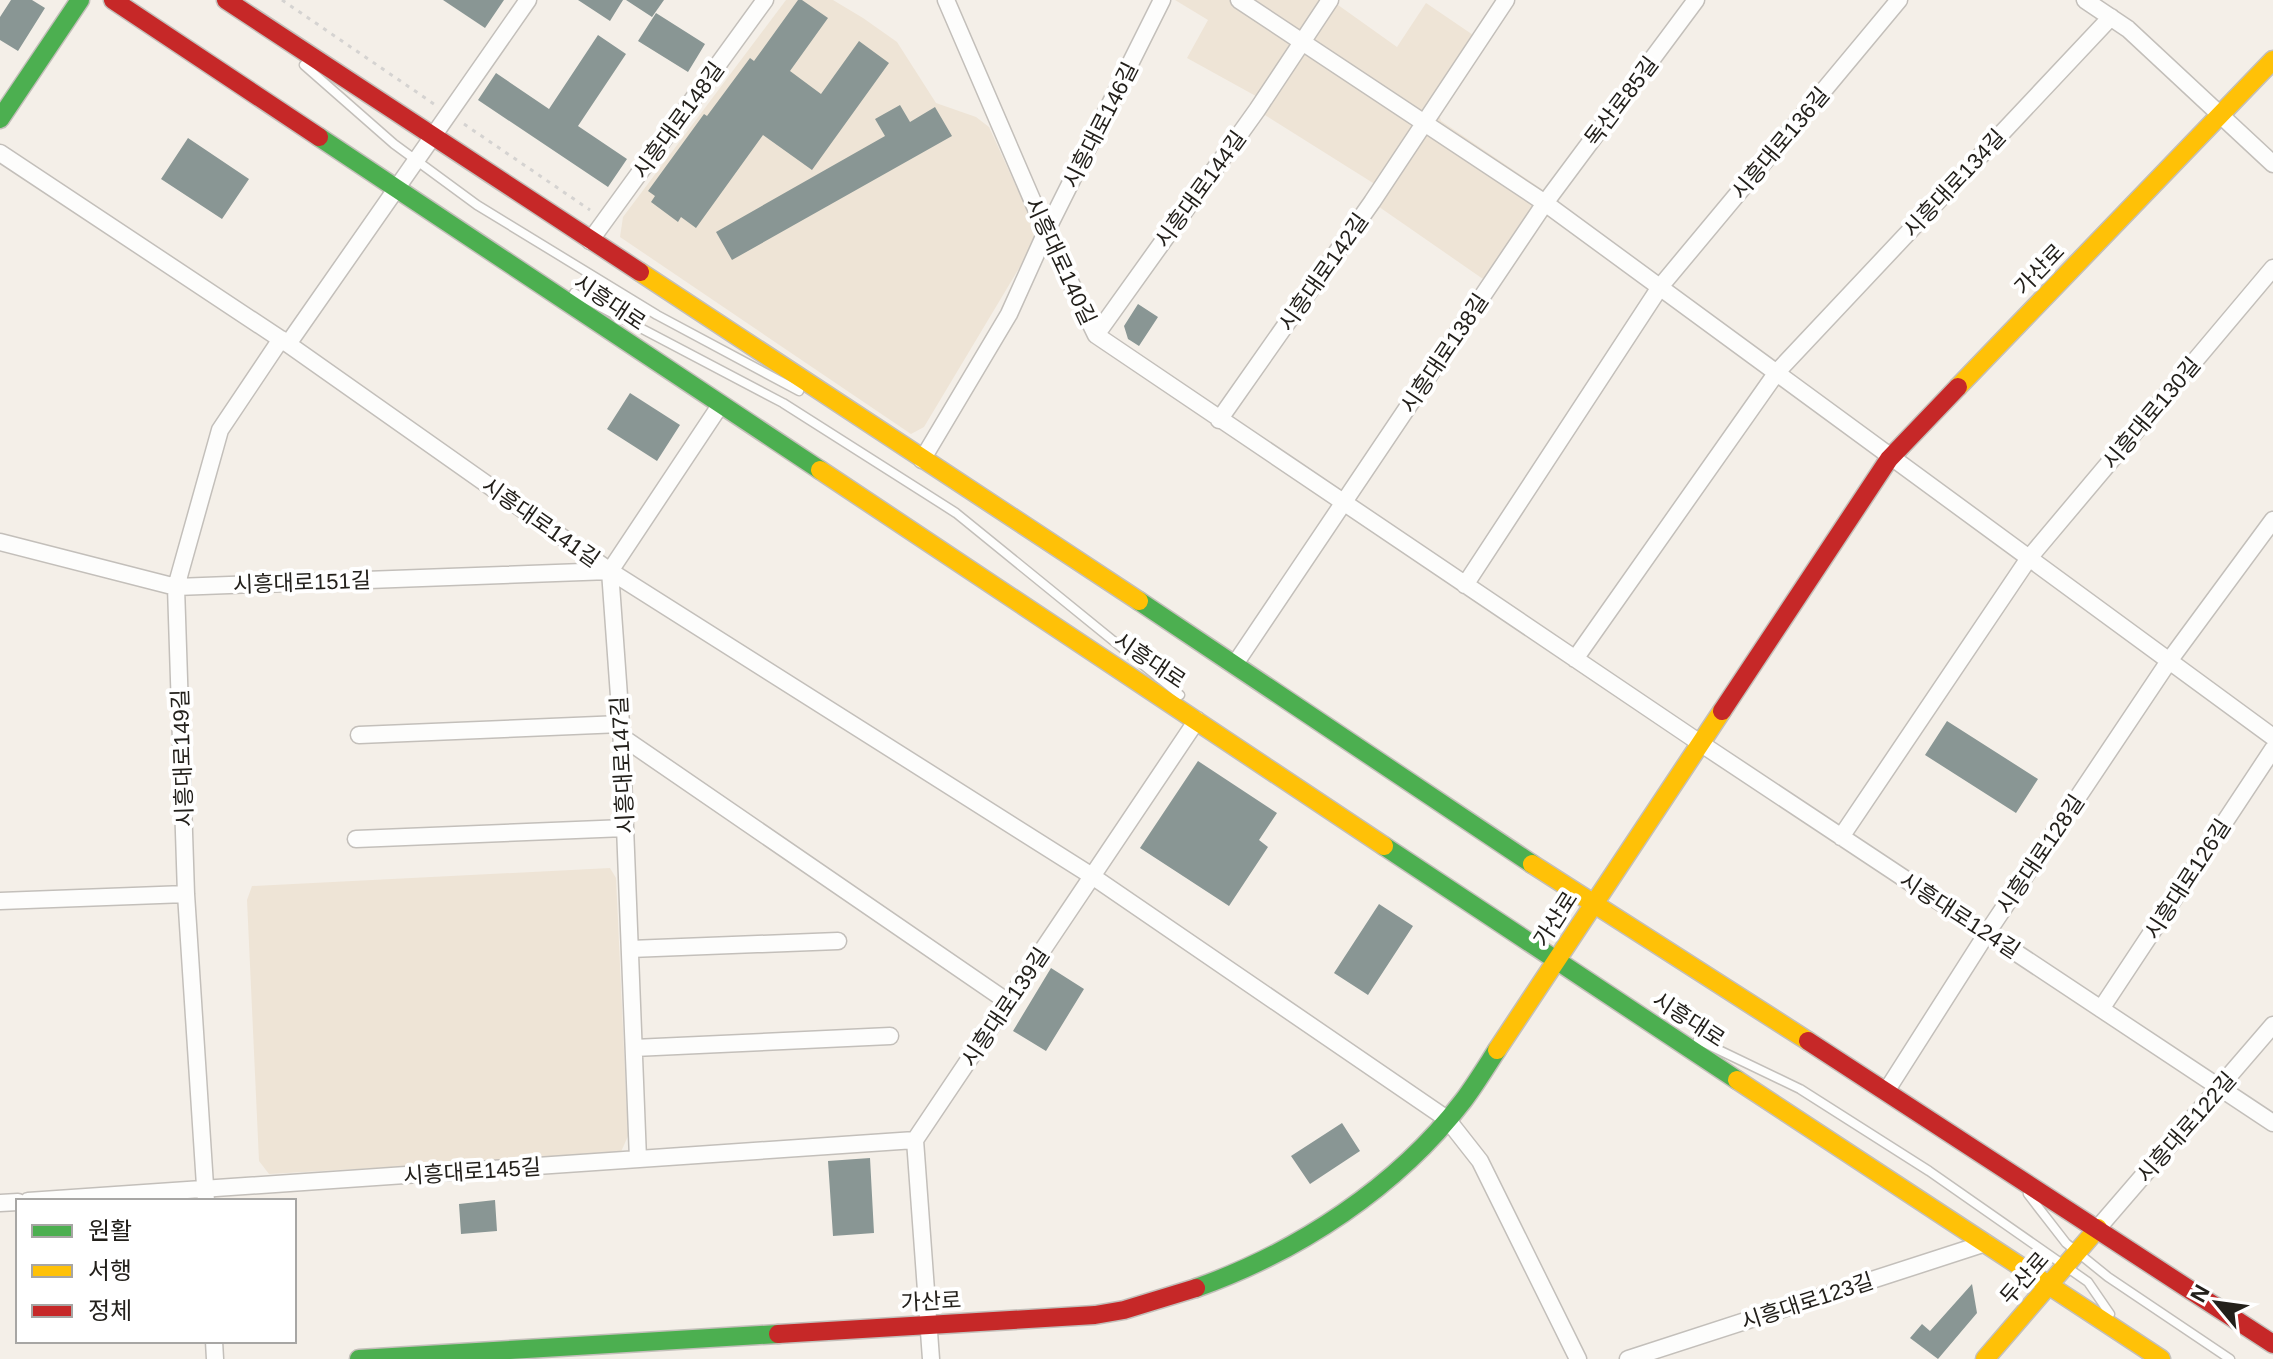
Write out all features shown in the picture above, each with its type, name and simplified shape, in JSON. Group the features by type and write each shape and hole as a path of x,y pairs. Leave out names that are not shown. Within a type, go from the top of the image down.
{"main road":[{"path":"0,119 80,0"},
{"name":"시흥대로","path":"113,0 721,404 1196,713 1268,767 1556,960 2161,1359"},
{"name":"시흥대로","path":"231,3 901,447 1235,664 1592,905 1887,1090 2273,1344"},
{"name":"가산로","path":"359,1359 465,1355 1121,1311 1208,1286 1290,1248 1322,1228 1401,1167 1463,1101 1891,456 2273,60"},
{"name":"두산로","path":"1985,1359 2098,1228"}],"street":[{"name":"시흥대로149길","path":"205,1195 186,894 176,587 220,430 397,189 528,0"},
{"name":"시흥대로148길","path":"590,241 765,0"},
{"name":"시흥대로140길","path":"946,0 1046,232 1096,335 1344,503"},
{"name":"시흥대로146길","path":"922,460 1009,314 1046,232 1162,0"},
{"path":"1239,0 1545,203 2273,737"},
{"name":"시흥대로144길","path":"1096,335 1257,110 1330,0"},
{"name":"시흥대로142길","path":"1219,420 1372,202 1506,0"},
{"name":"독산로85길","path":"1545,203 1696,0"},
{"name":"시흥대로136길","path":"1465,585 1660,287 1899,0"},
{"path":"2085,0 2128,29 2273,164"},
{"name":"시흥대로134길","path":"1575,659 1777,372 2111,17"},
{"name":"시흥대로141길","path":"0,153 285,342 610,571 1092,876"},
{"name":"시흥대로138길","path":"1235,664 1545,203"},
{"name":"시흥대로130길","path":"1841,837 2029,558 2273,268"},
{"path":"610,571 721,404"},
{"path":"1344,503 1700,743"},
{"name":"시흥대로128길","path":"1887,1090 1987,933 2169,661 2273,520"},
{"name":"시흥대로151길","path":"0,542 176,587 610,571"},
{"name":"시흥대로147길","path":"610,571 621,730 638,1159"},
{"name":"시흥대로139길","path":"915,1140 1092,876 1196,713"},
{"path":"359,735 621,730 1008,1002"},
{"name":"시흥대로124길","path":"1700,743 2273,1123"},
{"name":"시흥대로126길","path":"2101,1009 2273,749"},
{"path":"356,839 625,828"},
{"path":"1092,876 1447,1119 1480,1161 1578,1359"},
{"path":"0,901 186,894"},
{"path":"630,949 838,941"},
{"name":"시흥대로122길","path":"2098,1228 2273,1025"},
{"path":"634,1048 890,1036"},
{"path":"915,1140 931,1359"},
{"name":"시흥대로145길","path":"87,1199 205,1195 638,1159 915,1140"},
{"name":"시흥대로123길","path":"1628,1359 1986,1243"}],"lane":[{"path":"231,3 394,144 477,205 657,315 804,394"},
{"path":"491,251 647,329 783,403 956,513 1182,697"},
{"path":"818,402 901,447"},
{"path":"1622,1004 1800,1089 2071,1260 2108,1277 2230,1359"},
{"path":"2008,1169 2066,1243 2071,1260 2126,1336"}],"shaded area":[{"path":"786,0 833,0 863,18 897,42 936,103 976,117 989,127 1037,232 1033,245 924,427 911,434 620,237 623,217"},
{"path":"1175,0 1331,0 1397,47 1426,3 1479,39 1436,104 1441,121 1546,192 1490,278 1483,279 1372,202 1381,188 1257,110 1263,100 1187,58 1208,20"},
{"path":"610,868 616,878 628,1136 620,1154 269,1174 259,1161 247,900 252,886"}],"building":[{"path":"11,0 32,0 45,8 18,51 0,40 0,17"},
{"path":"443,0 504,0 485,28"},
{"path":"578,0 623,0 610,21"},
{"path":"626,0 664,0 652,17"},
{"path":"798,0 828,18 790,71 821,94 859,41 889,63 812,170 763,135 696,228 681,217 678,222 651,202 655,196 648,191 704,114 707,116 750,58 754,61"},
{"path":"656,13 705,44 688,72 638,41"},
{"path":"598,35 626,54 578,126 627,159 608,187 478,100 496,73 549,109"},
{"path":"900,105 910,122 935,107 952,136 732,260 716,232 885,136 875,119"},
{"path":"188,138 249,179 222,219 161,179"},
{"path":"1138,304 1158,317 1139,346 1128,339 1124,326"},
{"path":"630,393 680,425 657,461 607,429"},
{"path":"1947,721 2038,779 2016,813 1925,755"},
{"path":"1198,761 1277,813 1259,840 1268,847 1229,906 1140,848"},
{"path":"1379,904 1413,926 1368,995 1334,973"},
{"path":"1051,968 1084,989 1046,1051 1013,1031"},
{"path":"1342,1123 1360,1151 1310,1184 1291,1156"},
{"path":"870,1158 874,1233 833,1236 828,1161"},
{"path":"495,1200 497,1231 461,1234 459,1204"},
{"path":"1972,1284 1977,1313 1938,1359 1910,1338 1922,1324 1930,1331"}],"traffic: fast":[{"path":"0,119 80,0"},
{"path":"319,137 820,470"},
{"path":"1139,601 1532,864"},
{"path":"1384,846 1737,1080"},
{"path":"1196,1288 1271,1256 1308,1236 1376,1188 1437,1132 1463,1101 1497,1050"},
{"path":"359,1359 778,1334"}],"traffic: slow":[{"path":"1958,387 2273,60"},
{"path":"640,272 1139,601"},
{"path":"820,470 1384,846"},
{"path":"1497,1050 1722,711"},
{"path":"1532,864 1808,1041"},
{"path":"1737,1080 2161,1359"},
{"path":"1985,1359 2098,1228"}],"traffic: jam":[{"path":"113,0 319,137"},
{"path":"226,0 640,272"},
{"path":"1722,711 1889,459 1958,387"},
{"path":"1808,1041 2273,1344"},
{"path":"778,1334 1095,1315 1124,1310 1196,1288"}]}
